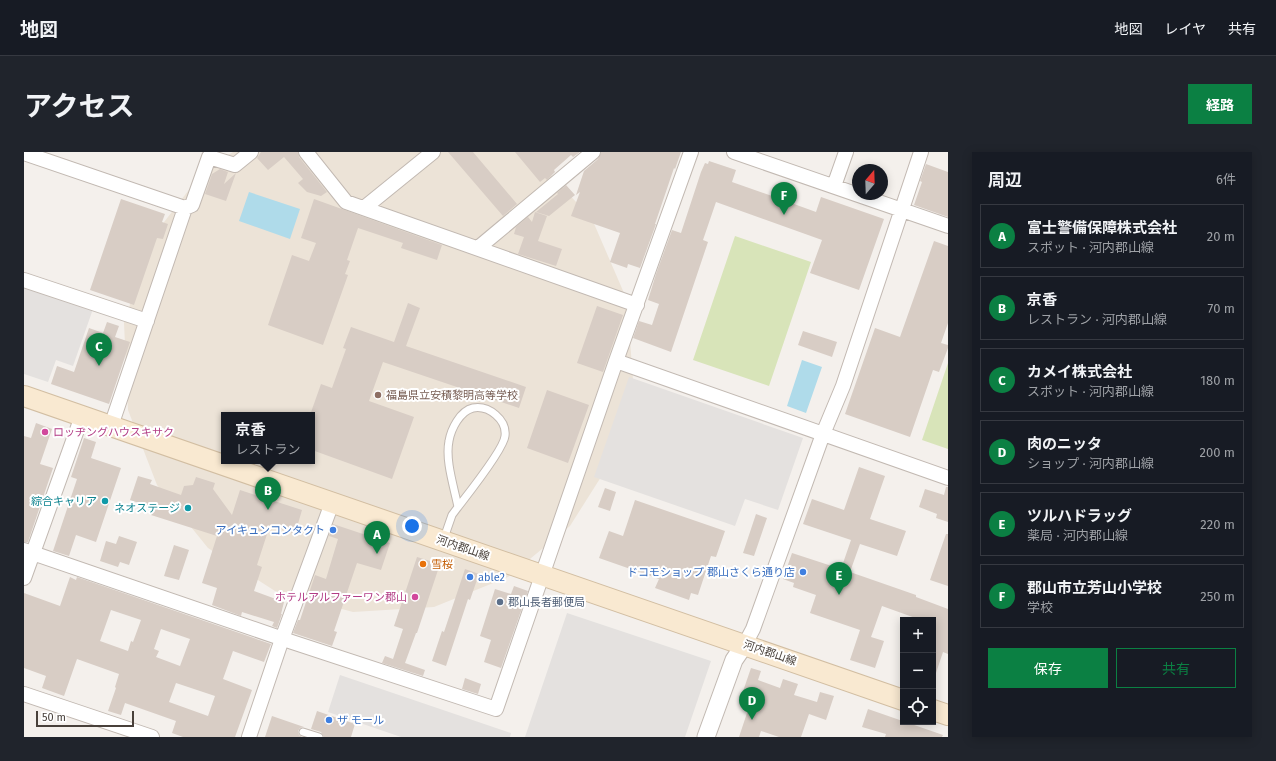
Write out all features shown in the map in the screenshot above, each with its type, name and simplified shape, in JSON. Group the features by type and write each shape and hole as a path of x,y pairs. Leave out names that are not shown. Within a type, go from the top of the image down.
{"main road":[{"name":"河内郡山線","path":"24,396 745,644 900,699"},
{"path":"936,711 948,715"}],"street":[{"path":"24,153 185,208 192,205 210,154 235,165 252,152"},
{"path":"306,152 346,202 637,305"},
{"path":"364,208 432,152"},
{"path":"478,248 593,152"},
{"path":"28,551 282,639 496,709 616,361 691,152"},
{"path":"734,152 948,226"},
{"path":"834,186 846,152"},
{"path":"706,737 734,660 753,629 823,434 842,386 921,152"},
{"path":"111,426 185,208"},
{"path":"24,280 147,321"},
{"path":"616,361 948,478"},
{"path":"24,578 28,551 82,416"},
{"path":"249,737 282,639 332,503"},
{"path":"24,694 152,737"}],"lane":[{"path":"443,541 452,515 458,507 498,452 505,437 505,428 499,418 491,411 473,408 459,418 452,428 448,442 449,463 458,507"},
{"path":"303,732 318,737"}],"shaded area":[{"name":"福島県立安積黎明高等学校","path":"233,152 526,152 532,155 592,219 627,300 633,380 613,458 570,526 508,577 434,607 353,612 275,591 208,548 157,485 128,410 124,323 151,239 205,169"},
{"path":"24,285 93,309 73,366 56,360 48,382 24,374"},
{"path":"629,377 803,438 778,510 745,499 735,526 594,477"},
{"path":"567,613 711,661 685,737 525,737"},
{"path":"340,675 511,733 510,737 401,737 328,712"}],"green space":[{"path":"735,236 811,262 769,386 693,360"},
{"path":"948,363 948,449 922,440"}],"water":[{"path":"249,192 300,209 290,239 239,221"},
{"path":"802,360 822,367 806,413 787,406"}],"building":[{"path":"261,152 298,152 299,157 327,192 321,196 307,192 298,183 303,179 284,157 268,170 257,158"},
{"path":"448,152 473,152 517,204 503,216"},
{"path":"515,152 580,152 573,157 571,155 554,170 555,172 547,180 545,178 540,182"},
{"path":"601,152 681,152 675,169 674,168 640,268 628,264 627,268 610,262 620,233 571,216 580,192 576,195 584,171 598,159"},
{"path":"709,161 736,170 732,182 775,197 778,189 797,196 794,204 816,212 821,197 884,219 859,290 810,273 822,240 716,202 703,240 708,242 671,352 633,338 639,321 652,325 659,304 648,300 656,274 672,230 681,233 701,172 705,163 708,164"},
{"path":"926,164 948,172 948,217 914,205 922,182 920,181"},
{"path":"220,169 228,172 224,184 236,173 226,201 205,194 212,174"},
{"path":"566,185 575,195 549,216 536,212 558,194 557,193"},
{"path":"121,199 165,214 162,222 168,224 163,239 157,238 134,305 90,290"},
{"path":"314,199 442,245 437,260 401,248 403,243 358,228 347,260 350,261 345,274 348,275 323,345 268,325 292,255 309,261 316,243 301,238"},
{"path":"535,212 547,216 538,241 562,249 556,266 518,254 524,237 514,234 516,227 528,217 532,222"},
{"path":"934,241 948,246 948,323 941,343 948,345 948,348 939,372 933,370 910,437 845,414 875,328 900,337"},
{"path":"408,303 420,308 406,346 526,387 519,408 383,362 369,401 414,417 392,479 315,451 315,412 311,412 321,384 332,388 346,349 343,348 351,327 394,342"},
{"path":"597,306 623,315 603,372 577,363"},
{"path":"107,322 119,326 115,337 130,342 109,404 51,384 57,366 74,372 89,328 103,333"},
{"path":"803,331 837,342 832,357 798,345"},
{"path":"547,390 589,405 568,463 527,448"},
{"path":"36,423 52,429 40,464 53,468 28,542 24,542 24,436 31,438"},
{"path":"84,438 96,442 91,458 121,468 96,542 76,535 69,556 53,551 77,479 71,477"},
{"path":"859,467 885,476 870,519 906,531 897,556 860,544 850,572 916,595 916,597 948,609 948,654 943,652 936,673 936,617 913,617 882,606 871,637 884,641 875,668 850,660 860,630 810,613 816,595 793,587 794,583 783,579 792,553 841,569 851,540 803,524 812,499 844,510"},
{"path":"138,476 152,480 150,484 181,495 184,486 193,485 196,477 215,483 213,489 232,515 240,490 302,510 295,534 270,525 257,565 262,567 254,591 284,602 277,628 272,626 274,622 242,612 241,616 212,605 217,588 202,583 217,536 151,515 154,508 130,500"},
{"path":"946,487 948,487 948,522 936,518 937,514 919,507 925,489 944,495"},
{"path":"605,488 616,492 610,511 598,507"},
{"path":"635,500 725,531 716,557 711,556 698,595 691,593 689,600 655,588 659,579 599,558 609,531 623,536"},
{"path":"756,514 767,518 754,556 743,553"},
{"path":"333,524 390,543 381,570 357,563 334,631 337,632 332,646 293,633 298,620 300,620 315,575 326,579 338,539 329,536"},
{"path":"946,534 948,534 948,586 930,580"},
{"path":"119,536 137,542 129,565 120,562 118,567 100,561 106,541 116,544"},
{"path":"174,545 189,550 179,580 164,576"},
{"path":"417,557 440,564 417,633 405,663 425,670 423,676 382,663 385,656 393,659 403,629 394,626"},
{"path":"465,569 479,574 470,600 468,599 446,666 432,661 442,631 444,632"},
{"path":"70,577 76,580 77,577 271,644 264,662 233,651 223,679 252,690 235,737 183,737 172,733 176,721 125,703 121,715 108,711 119,674 77,659 64,696 42,688 46,676 24,668 24,593 60,606","holes":["111,610 141,620 128,651 100,641","161,629 190,639 180,666 156,657 159,651 154,649","176,683 215,696 208,716 169,702"]},
{"path":"514,586 528,591 501,668 484,662 491,640 480,636 495,589 511,594"},
{"path":"751,668 761,671 758,680 780,688 783,679 798,684 794,695 817,702 820,692 834,696 826,720 809,714 801,737 779,737 761,731 759,737 739,737 750,704 740,700"},
{"path":"465,678 481,684 478,694 462,689"},
{"path":"868,709 900,720 900,725 914,725 943,735 942,737 885,737 886,734 862,727"},
{"path":"317,711 355,724 351,737 324,737 321,732 311,729"},
{"path":"272,716 304,727 300,728 298,731 299,735 302,737 265,737"}],"place":[{"name":"郡山市立芳山小学校","path":"784,215"},
{"name":"カメイ株式会社","path":"99,366"},
{"name":"福島県立安積黎明高等学校","path":"378,395"},
{"name":"ロッヂングハウスキサク","path":"45,432"},
{"name":"綜合キャリア","path":"105,501"},
{"name":"ネオステージ","path":"188,508"},
{"name":"京香","path":"268,510"},
{"name":"アイキュンコンタクト","path":"333,530"},
{"name":"富士警備保障株式会社","path":"377,554"},
{"name":"雪桜","path":"423,564"},
{"name":"ドコモショップ 郡山さくら通り店","path":"803,572"},
{"name":"able2","path":"470,577"},
{"name":"ツルハドラッグ","path":"839,595"},
{"name":"ホテルアルファーワン郡山","path":"415,597"},
{"name":"郡山長者郵便局","path":"500,602"},
{"name":"ザ モール","path":"329,720"},
{"name":"肉のニッタ","path":"752,720"}]}
